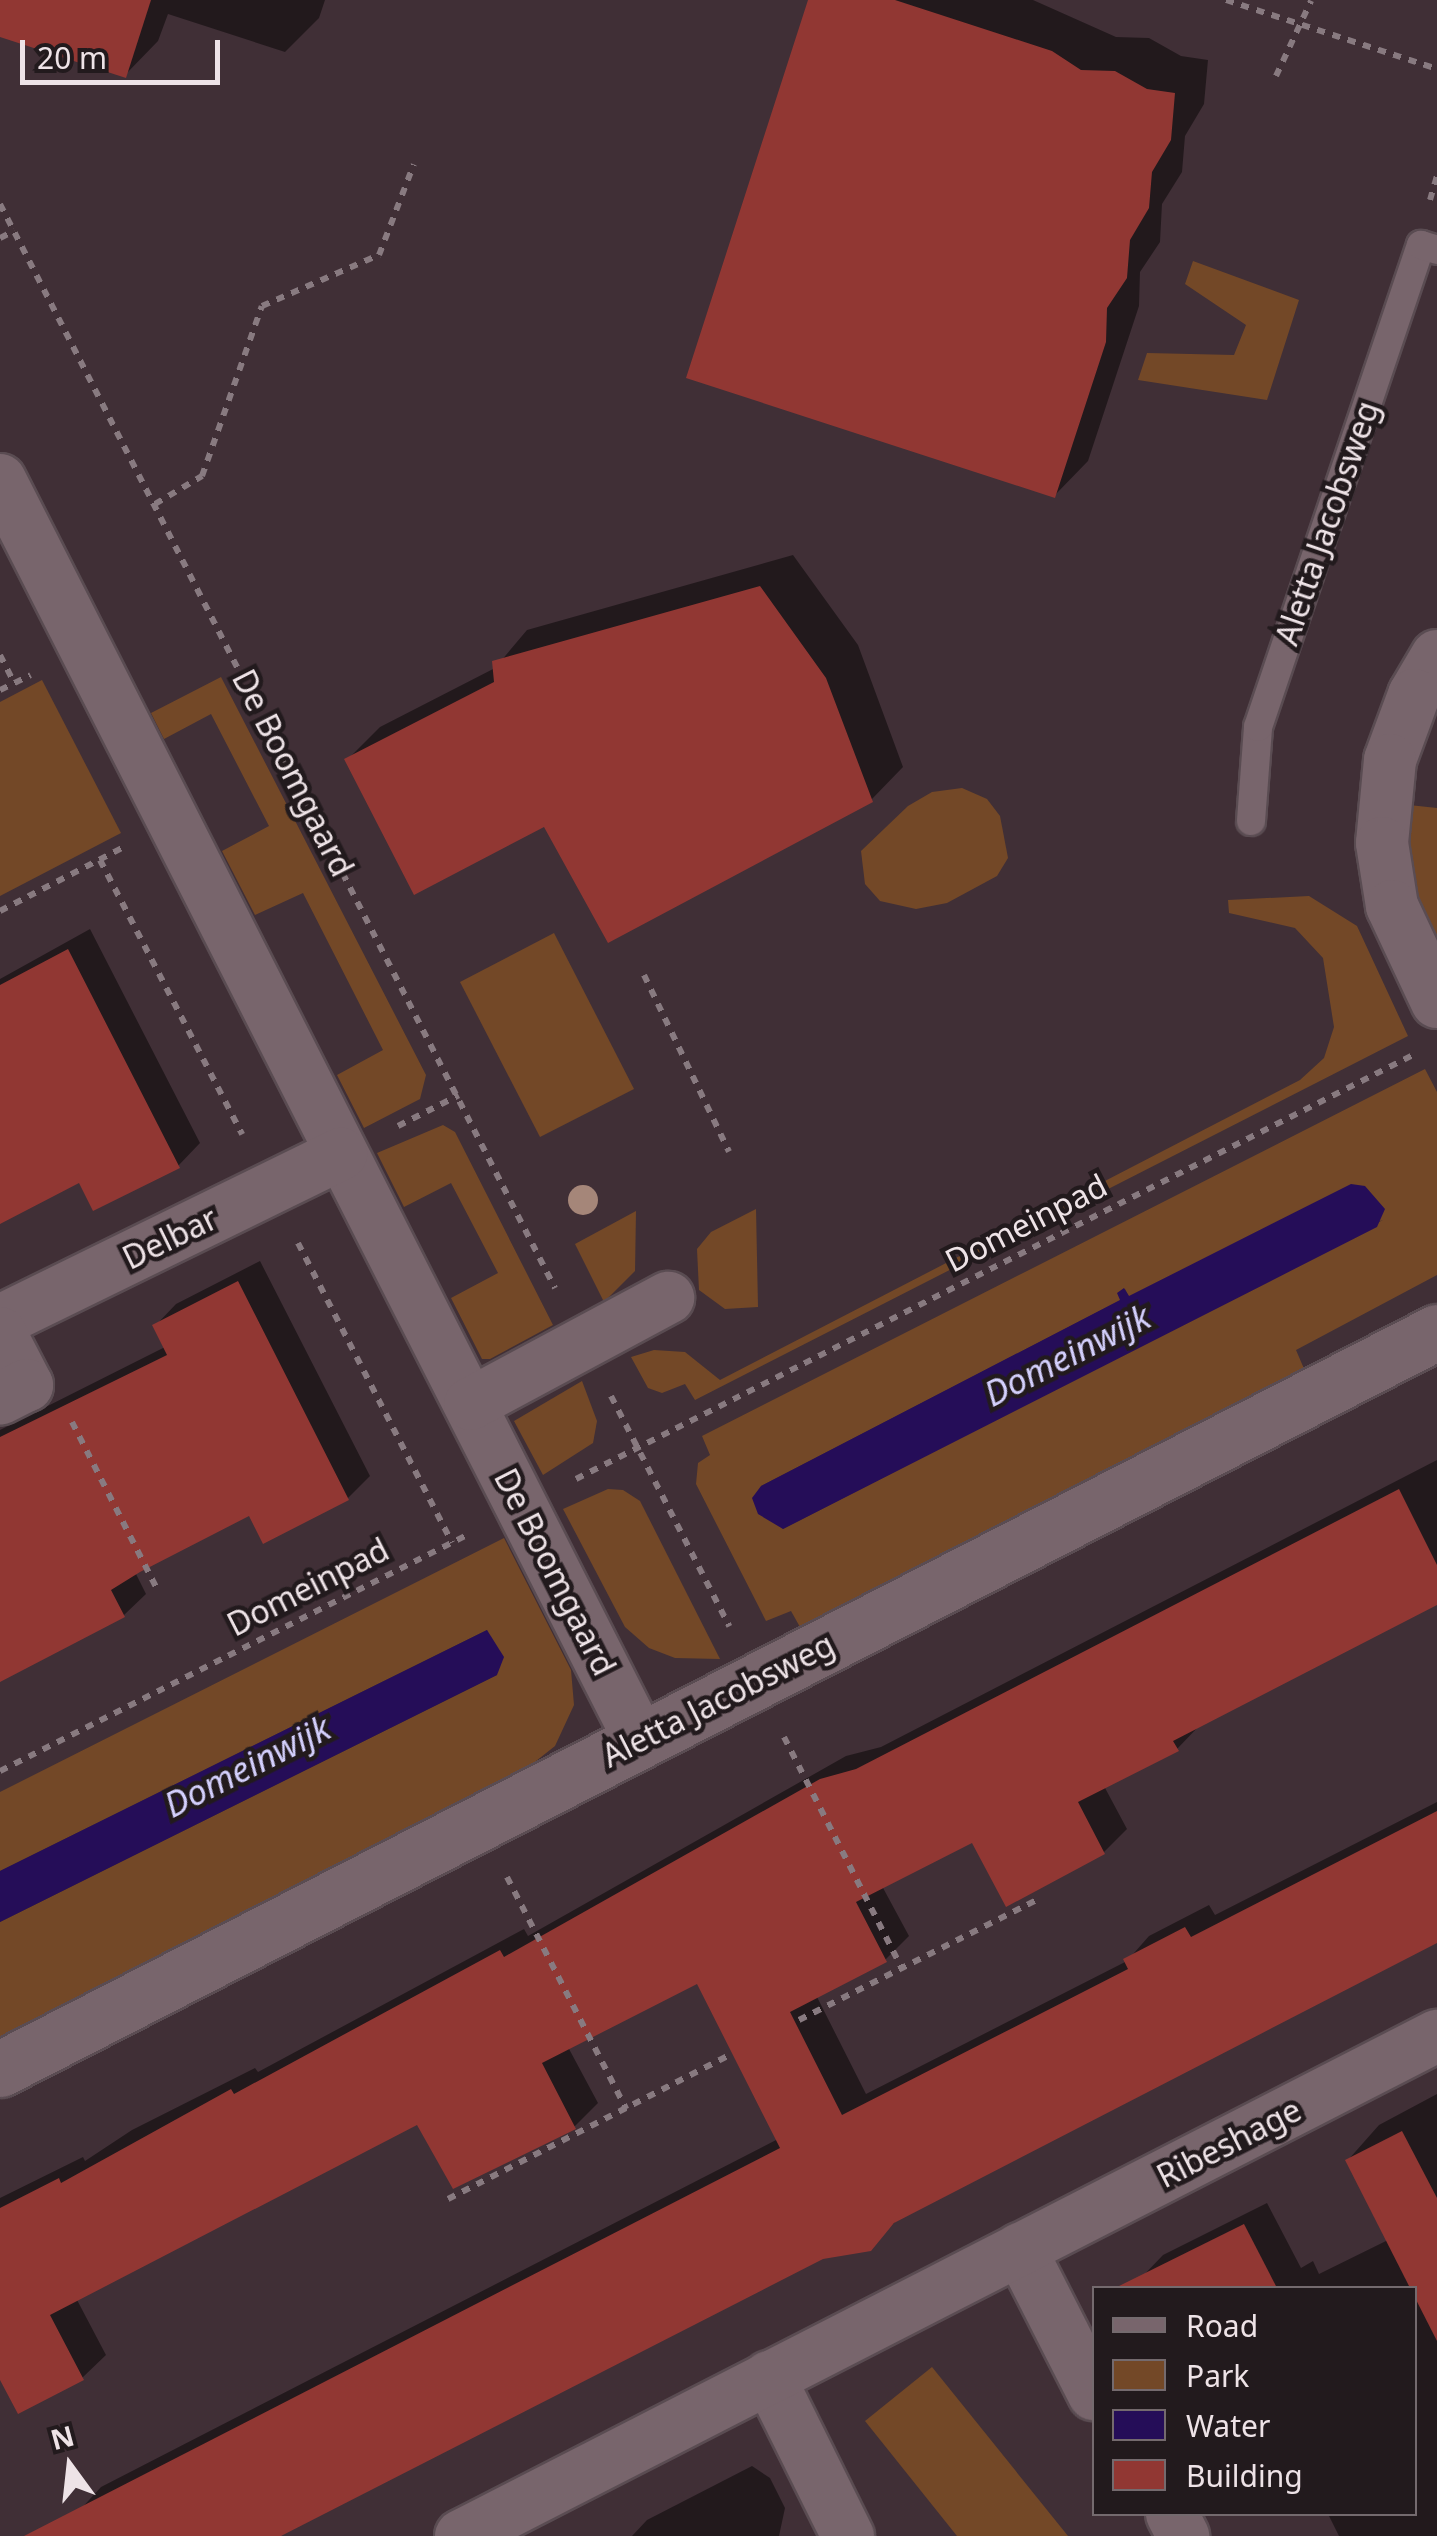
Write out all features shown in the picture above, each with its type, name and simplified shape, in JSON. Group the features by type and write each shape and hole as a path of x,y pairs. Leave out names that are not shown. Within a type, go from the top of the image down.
{"street":[{"name":"De Boomgaard","path":"0,480 640,1740"},
{"path":"1432,1025 1392,906 1382,843 1390,760 1414,695 1437,656"},
{"name":"Delbar","path":"0,1321 340,1154"},
{"path":"470,1404 668,1298"},
{"name":"Aletta Jacobsweg","path":"0,2068 1437,1332"},
{"path":"0,1333 14,1392"},
{"name":"Ribeshage","path":"461,2536 1437,2036"},
{"path":"1020,2249 1092,2390"},
{"path":"769,2376 848,2536"}],"lane":[{"name":"Aletta Jacobsweg","path":"1252,822 1258,727 1421,245 1437,250"}],"path":[{"path":"1226,0 1437,69"},
{"path":"1276,76 1311,1"},
{"path":"155,504 202,476 262,306 379,255 414,164"},
{"name":"De Boomgaard","path":"0,204 584,1343"},
{"path":"0,238 14,231"},
{"path":"0,656 14,683"},
{"path":"0,911 172,822"},
{"path":"644,975 728,1152"},
{"name":"Domeinpad","path":"0,1771 638,1448 1432,1025"},
{"path":"14,1392 61,1400 158,1591"},
{"path":"638,1448 756,1680"},
{"path":"783,1736 902,1969"},
{"path":"478,1823 626,2109"},
{"path":"799,2020 1037,1900"},
{"path":"448,2200 727,2056"}],"green space":[{"path":"1193,261 1299,300 1267,400 1138,380 1147,353 1234,355 1246,325 1185,284"},
{"path":"221,677 426,1075 420,1099 364,1128 337,1075 383,1050 303,893 255,915 222,851 269,826 211,714 164,739 151,713"},
{"path":"42,680 121,833 0,896 0,702"},
{"path":"962,788 987,799 1000,816 1008,858 997,876 947,903 916,909 880,901 865,884 861,851 908,806 932,792"},
{"path":"1409,805 1437,808 1437,945 1418,905 1408,848"},
{"path":"1309,896 1357,926 1408,1036 695,1400 685,1384 662,1393 648,1388 631,1357 654,1350 685,1352 720,1380 1300,1080 1324,1058 1334,1027 1323,958 1295,928 1229,913 1228,900"},
{"path":"554,933 634,1089 540,1137 460,982"},
{"path":"1425,1069 1437,1092 1437,1275 1296,1350 1305,1371 800,1627 791,1611 766,1621 696,1484 698,1463 710,1455 702,1436","holes":["1383,1220 783,1529 761,1486 1121,1300 1125,1289 1129,1297"]},
{"path":"443,1125 455,1132 553,1325 490,1359 482,1359 451,1298 498,1273 451,1183 404,1207 377,1153"},
{"path":"756,1209 758,1307 725,1309 699,1290 697,1249 711,1232"},
{"path":"636,1211 635,1271 604,1302 575,1244"},
{"path":"582,1381 597,1421 593,1443 543,1475 514,1421"},
{"path":"608,1489 623,1490 640,1501 720,1659 675,1658 649,1648 625,1627 563,1509"},
{"path":"504,1538 571,1670 574,1705 555,1746 531,1765 0,2038 0,1922 497,1675 487,1630 0,1871 0,1792"},
{"path":"932,2367 1068,2536 957,2536 865,2421"}],"water":[{"name":"Domeinwijk","path":"1351,1184 1365,1186 1385,1209 1377,1227 783,1529 758,1514 752,1498 761,1486 1120,1300 1117,1293 1124,1288 1129,1296"},
{"name":"Domeinwijk","path":"487,1630 504,1657 497,1675 0,1922 0,1871"}],"building":[{"path":"0,0 151,0 126,78 0,37"},
{"path":"808,0 895,0 1052,51 1081,70 1115,71 1147,89 1175,93 1171,140 1152,172 1149,208 1130,240 1127,278 1107,308 1106,342 1055,498 686,378"},
{"path":"760,586 826,678 873,802 608,943 544,827 414,895 344,759 494,682 492,661"},
{"path":"68,949 180,1168 93,1211 79,1183 0,1224 0,985"},
{"path":"238,1281 349,1500 263,1544 249,1516 140,1572 111,1590 125,1617 0,1682 0,1437 167,1355 152,1325"},
{"path":"1399,1489 1437,1565 1437,1605 1173,1741 1179,1751 1078,1802 1105,1854 1006,1907 972,1843 856,1902 887,1962 790,2012 842,2115 1128,1969 1123,1959 1185,1927 1191,1937 1437,1811 1437,1943 894,2223 871,2251 823,2259 281,2536 24,2536 780,2148 697,1984 542,2063 576,2129 453,2189 417,2125 50,2315 84,2380 18,2414 0,2380 0,2208 59,2178 61,2183 231,2089 234,2094 500,1950 504,1957 820,1779 856,1769"},
{"path":"1402,2131 1437,2198 1437,2341 1417,2302 1417,2286 1409,2286 1345,2160"},
{"path":"1244,2224 1276,2286 1119,2286"}]}
